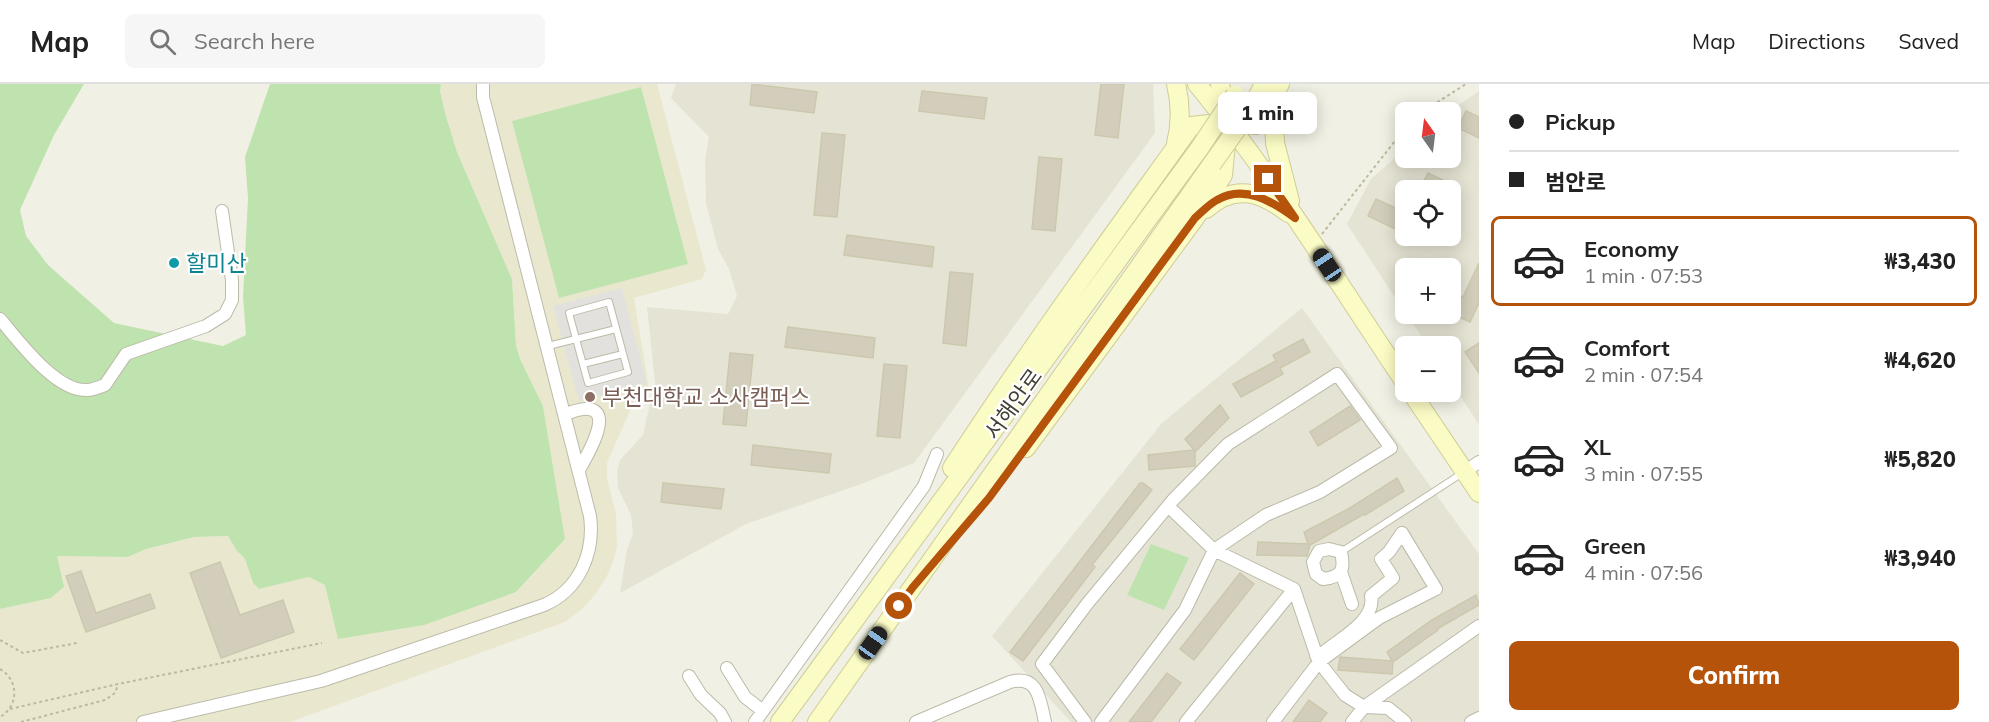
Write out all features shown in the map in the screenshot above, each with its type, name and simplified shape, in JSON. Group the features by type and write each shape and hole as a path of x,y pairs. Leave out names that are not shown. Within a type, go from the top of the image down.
{"main road":[{"path":"1175,149 1179,132 1180,110 1176,84"},
{"path":"1197,84 1228,122 1395,368"},
{"path":"913,587 989,498 1195,218 1223,175 1228,122 1220,84"},
{"name":"서해안로","path":"780,722 1199,149 1238,89"},
{"path":"890,571 932,499 998,398 1124,217 1191,126 1228,122 1256,125 1272,89"},
{"path":"1272,89 1275,143 1295,218"},
{"name":"서해안로","path":"819,720 1251,109 1272,89"},
{"path":"1195,218 1216,200 1240,192 1252,194 1281,207 1295,218"},
{"path":"1419,402 1472,467 1479,493"}],"street":[{"path":"143,722 321,681 552,602 580,574 590,548 590,516 483,97 483,84"},
{"path":"0,318 31,357 62,382 86,391 105,385 126,354 206,326 225,314 232,300 232,280 222,211"},
{"path":"1085,722 1042,664 1087,603 1168,506 1228,444 1337,374 1391,448 1320,492 1266,515 1214,550 1185,610 1101,722"},
{"path":"565,414 588,409 597,414 600,419 599,429 579,470"},
{"path":"755,722 924,486 937,454"},
{"path":"1168,506 1214,550 1294,589 1318,658 1346,695 1364,707 1388,708 1405,722"},
{"path":"1273,722 1318,658 1368,617 1373,604 1371,596 1393,578 1381,559 1389,552 1402,533 1436,589 1379,618 1318,658"},
{"path":"1329,549 1341,552 1344,564 1341,572 1333,578 1323,579 1316,574 1313,562 1319,552 1329,549"},
{"path":"1341,572 1352,604"},
{"path":"1186,722 1294,589"},
{"path":"1352,722 1364,707 1479,626"},
{"path":"727,668 745,698 763,711"},
{"path":"689,676 701,695 720,713 725,722"},
{"path":"916,722 1022,679 1029,681 1039,697 1045,722"},
{"path":"1471,722 1479,718"}],"lane":[{"path":"609,303 616,329 628,372 588,383 569,313 609,303"},
{"path":"548,346 616,329"},
{"path":"583,364 623,354"},
{"path":"1341,552 1472,467"}],"path":[{"path":"1438,102 1467,84"},
{"path":"1313,246 1395,141"},
{"path":"0,640 22,653 76,643"},
{"path":"0,717 10,709 118,684 322,643"},
{"path":"0,669 9,676 14,684 15,693 10,709"},
{"path":"21,722 110,698 115,693 118,684"}],"shaded area":[{"name":"부천대학교 소사캠퍼스","path":"441,84 657,84 706,270 702,279 634,298 649,389 632,406 607,463 607,479 616,513 617,547 606,578 594,596 565,622 290,722 0,722 0,609 51,598 63,588 57,556 128,557 146,549 194,537 228,536 245,559 253,583 259,589 310,577 325,585 516,592 565,539 543,406 520,359 516,345 512,279 457,152 445,113 440,91"},
{"path":"676,84 1153,84 1155,133 914,463 746,524 620,593 627,549 633,534 631,515 618,488 617,472 620,460 643,435 650,404 656,391 647,307 728,314 737,296 729,269 718,249 706,203 705,160 709,137 671,98"},
{"path":"1479,91 1479,425 1461,397 1461,336 1421,336 1413,324 1461,324 1461,258 1395,258 1395,298 1347,224 1371,179 1395,158 1395,168 1461,168 1461,104"},
{"path":"622,288 647,383 579,401 553,306"},
{"path":"1302,308 1479,554 1479,722 1071,722 992,636 1162,423"}],"green space":[{"path":"0,84 84,84 54,135 20,210 26,236 48,265 114,323 223,346 246,335 243,297 248,198 245,157 270,84 441,84 440,91 445,113 457,152 512,279 516,345 520,359 543,406 565,539 516,592 424,625 338,639 325,585 309,577 259,589 253,583 245,559 228,536 194,537 146,549 128,557 57,556 64,587 51,598 0,609"},
{"path":"641,87 688,264 559,298 512,121"},
{"path":"1151,544 1189,558 1164,610 1127,595"}],"building":[{"path":"752,84 817,92 814,113 750,105"},
{"path":"1101,84 1124,84 1118,138 1095,135"},
{"path":"922,91 987,98 984,119 919,111"},
{"path":"1466,111 1479,117 1479,138 1461,129 1461,122"},
{"path":"822,133 845,135 837,217 814,215"},
{"path":"1039,157 1062,159 1055,231 1032,229"},
{"path":"1428,173 1443,180 1424,180"},
{"path":"1376,199 1395,208 1395,229 1368,216"},
{"path":"847,235 934,247 932,267 844,255"},
{"path":"1479,263 1479,303 1470,322 1461,318 1461,296 1463,297"},
{"path":"950,272 973,274 966,346 943,343"},
{"path":"788,327 875,338 873,358 785,347"},
{"path":"1303,339 1310,352 1280,368 1283,374 1241,397 1233,384 1276,361 1273,355"},
{"path":"1479,343 1479,373 1465,352"},
{"path":"730,353 753,355 746,426 723,424"},
{"path":"884,364 907,366 900,438 877,436"},
{"path":"1220,405 1229,418 1195,452 1195,466 1149,470 1148,455 1194,450 1185,439"},
{"path":"1350,406 1360,420 1318,446 1310,432"},
{"path":"753,445 831,454 829,473 751,465"},
{"path":"1397,478 1404,491 1310,545 1307,556 1257,555 1258,542 1308,544 1304,532 1350,508"},
{"path":"663,483 724,489 721,509 661,502"},
{"path":"1140,483 1152,490 1092,565 1095,567 1023,661 1010,652"},
{"path":"220,562 240,615 283,600 294,632 221,658 190,573"},
{"path":"81,571 96,613 150,594 155,608 86,632 66,576"},
{"path":"1240,573 1254,584 1194,660 1180,649"},
{"path":"1476,595 1479,605 1437,629 1393,662 1392,674 1338,670 1340,657 1392,661 1387,652 1432,620"},
{"path":"1167,673 1181,683 1151,722 1129,722"},
{"path":"1309,700 1327,713 1320,722 1293,722"}],"place":[{"name":"할미산","path":"174,263"},
{"name":"부천대학교 소사캠퍼스","path":"590,397"}],"route":[{"path":"899,606 989,498 1195,218 1216,200 1240,192 1252,194 1281,207 1295,218 1268,179"}]}
